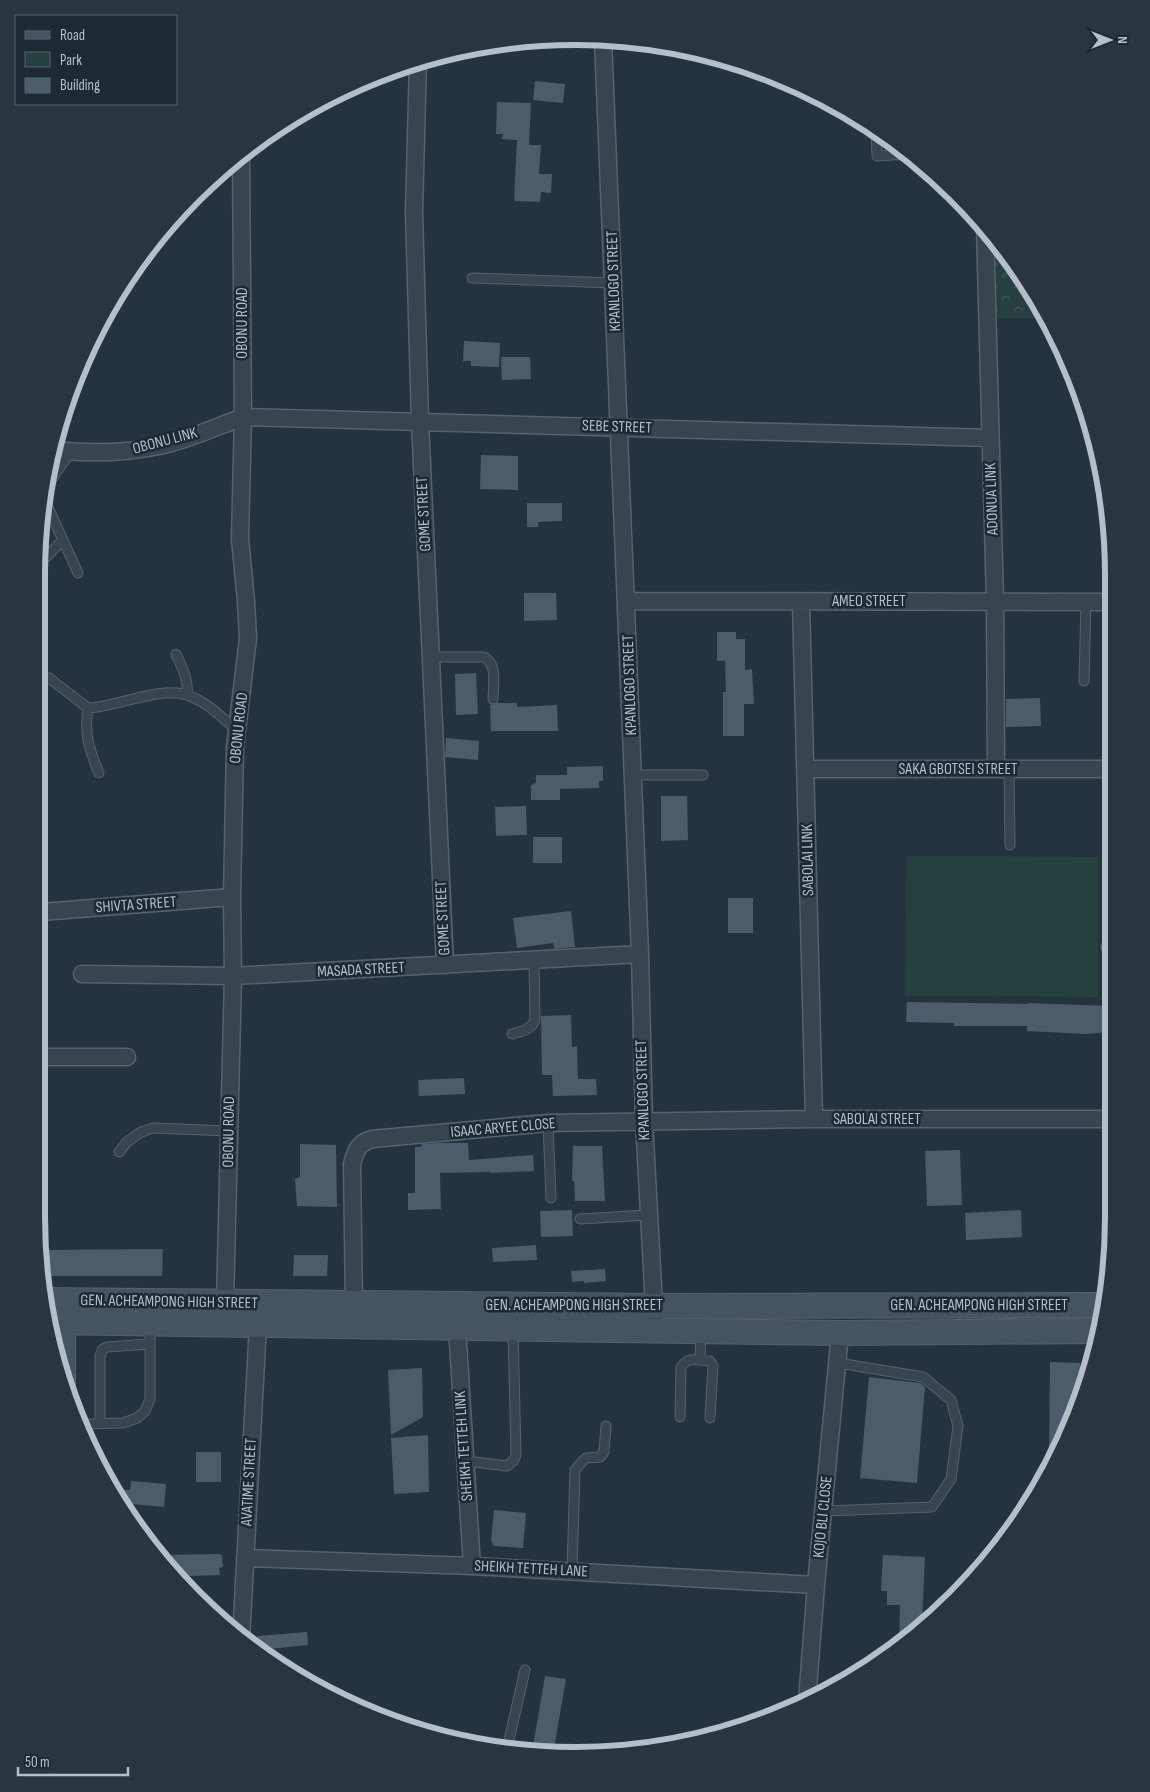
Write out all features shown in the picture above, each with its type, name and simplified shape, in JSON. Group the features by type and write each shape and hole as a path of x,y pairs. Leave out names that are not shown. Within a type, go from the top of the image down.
{"main road":[{"name":"GEN. ACHEAMPONG HIGH STREET","path":"55,1311 225,1303 654,1306 1097,1305"},
{"name":"GEN. ACHEAMPONG HIGH STREET","path":"55,1311 149,1334 258,1325 457,1327 652,1332 1092,1331"},
{"path":"55,1311 57,1328"}],"street":[{"name":"KPANLOGO STREET","path":"603,46 640,954 644,1121 654,1306 652,1332"},
{"name":"GOME STREET","path":"418,69 414,212 420,420 445,966"},
{"name":"OBONU ROAD","path":"225,1303 233,976 232,898 235,746 248,638 240,539 243,417 241,164"},
{"name":"ADONUA LINK","path":"985,241 995,601 1003,769"},
{"name":"SEBE STREET","path":"243,417 420,420 620,428 990,438"},
{"name":"OBONU LINK","path":"64,451 121,453 161,446 243,417"},
{"name":"AMEO STREET","path":"626,601 1105,602"},
{"name":"SABOLAI LINK","path":"801,602 814,1119"},
{"name":"SAKA GBOTSEI STREET","path":"805,770 1105,769"},
{"name":"SHIVTA STREET","path":"45,912 232,898"},
{"name":"MASADA STREET","path":"82,974 233,976 640,954"},
{"path":"45,1057 127,1057"},
{"name":"SABOLAI STREET","path":"644,1121 1105,1119"},
{"name":"ISAAC ARYEE CLOSE","path":"354,1304 352,1164 356,1149 362,1142 372,1139 548,1123 644,1121"},
{"name":"AVATIME STREET","path":"242,1628 258,1325"},
{"name":"SHEIKH TETTEH LINK","path":"457,1327 472,1566"},
{"name":"KOJO BLI CLOSE","path":"809,1692 816,1584 840,1333"},
{"name":"SHEIKH TETTEH LANE","path":"245,1558 472,1566 816,1584"}],"lane":[{"path":"876,139 877,156 898,155"},
{"path":"472,278 614,282"},
{"path":"56,468 64,451"},
{"path":"49,510 78,573"},
{"path":"46,558 63,540"},
{"path":"1084,681 1086,602"},
{"path":"176,654 187,679 187,695"},
{"path":"431,657 484,657 488,659 492,666 493,699"},
{"path":"45,678 49,678 88,708 166,693 187,695 202,702 237,730"},
{"path":"88,708 86,734 89,748 99,773"},
{"path":"1003,769 1010,845"},
{"path":"633,775 703,775"},
{"path":"512,1034 527,1030 533,1025 535,1020 534,960"},
{"path":"548,1123 551,1198"},
{"path":"119,1152 127,1142 141,1132 154,1128 229,1131"},
{"path":"580,1219 648,1215"},
{"path":"465,1461 507,1466 516,1455 513,1328"},
{"path":"700,1360 701,1332"},
{"path":"87,1424 122,1423 137,1418 145,1411 150,1400 149,1334 112,1345 103,1350 100,1356 100,1423"},
{"path":"680,1417 681,1366 689,1359 710,1361 713,1366 710,1418"},
{"path":"824,1511 932,1507 951,1479 958,1426 951,1400 923,1376 838,1363"},
{"path":"572,1571 575,1470 586,1458 600,1456 604,1452 606,1426"},
{"path":"509,1742 525,1670"}],"green space":[{"path":"995,252 1016,281 1038,318 996,318"},
{"path":"906,856 1098,857 1098,997 905,996"}],"building":[{"path":"535,81 565,84 563,103 533,100"},
{"path":"497,102 531,103 529,145 541,145 539,174 552,174 551,193 541,192 540,202 514,201 517,140 502,139 503,134 496,134"},
{"path":"464,341 500,343 499,367 471,366 471,361 463,361"},
{"path":"501,357 530,357 531,379 502,380"},
{"path":"481,455 518,456 518,490 480,489"},
{"path":"527,503 562,503 562,521 538,522 538,527 527,527"},
{"path":"524,593 556,593 557,620 524,621"},
{"path":"717,632 736,632 736,639 745,639 745,670 752,669 754,704 744,704 744,736 723,736 723,692 726,692 725,661 717,661"},
{"path":"476,673 478,714 456,715 455,674"},
{"path":"1040,698 1041,726 1006,727 1006,699"},
{"path":"517,703 517,707 557,705 558,731 491,731 490,705"},
{"path":"446,738 479,741 478,760 445,757"},
{"path":"603,766 603,781 599,781 599,788 560,789 560,800 531,800 531,785 536,783 536,775 567,775 567,767"},
{"path":"661,796 687,796 688,840 661,841"},
{"path":"526,806 527,835 496,836 495,807"},
{"path":"533,837 562,837 562,863 533,863"},
{"path":"728,898 753,898 753,933 728,933"},
{"path":"571,911 575,947 554,949 553,943 517,948 513,918"},
{"path":"907,1002 1105,1006 1105,1032 1085,1034 1027,1031 1027,1026 954,1026 954,1023 906,1022"},
{"path":"571,1015 572,1047 577,1046 578,1079 596,1079 597,1095 553,1096 552,1075 542,1075 541,1016"},
{"path":"464,1078 465,1094 419,1096 418,1080"},
{"path":"468,1143 469,1160 533,1155 534,1171 440,1173 441,1209 408,1210 408,1193 415,1193 415,1147 421,1147 422,1144"},
{"path":"300,1144 336,1145 337,1207 297,1206 295,1179 300,1177"},
{"path":"573,1146 602,1146 605,1201 575,1201 574,1181 572,1181"},
{"path":"960,1150 962,1205 927,1206 925,1151"},
{"path":"572,1210 573,1236 541,1237 540,1211"},
{"path":"1021,1210 1022,1237 966,1240 965,1213"},
{"path":"536,1245 537,1260 493,1262 492,1248"},
{"path":"163,1249 162,1276 49,1276 46,1250"},
{"path":"294,1255 328,1255 327,1276 293,1276"},
{"path":"605,1269 606,1281 572,1282 571,1271"},
{"path":"1050,1362 1080,1363 1080,1378 1077,1387 1065,1420 1049,1453"},
{"path":"422,1368 423,1417 391,1435 388,1370"},
{"path":"869,1377 920,1383 925,1387 917,1483 860,1478"},
{"path":"428,1435 429,1492 394,1494 391,1438"},
{"path":"196,1452 221,1452 221,1482 196,1482"},
{"path":"131,1481 166,1484 164,1507 130,1504 121,1489 130,1490"},
{"path":"494,1510 526,1513 523,1548 494,1546 491,1541"},
{"path":"218,1554 222,1555 223,1567 219,1568 220,1575 190,1576 190,1581 168,1555"},
{"path":"883,1555 925,1557 922,1616 899,1636 900,1605 887,1605 887,1591 881,1591"},
{"path":"307,1632 308,1645 269,1649 259,1642 258,1636"},
{"path":"545,1676 566,1679 554,1746 533,1745"}]}
